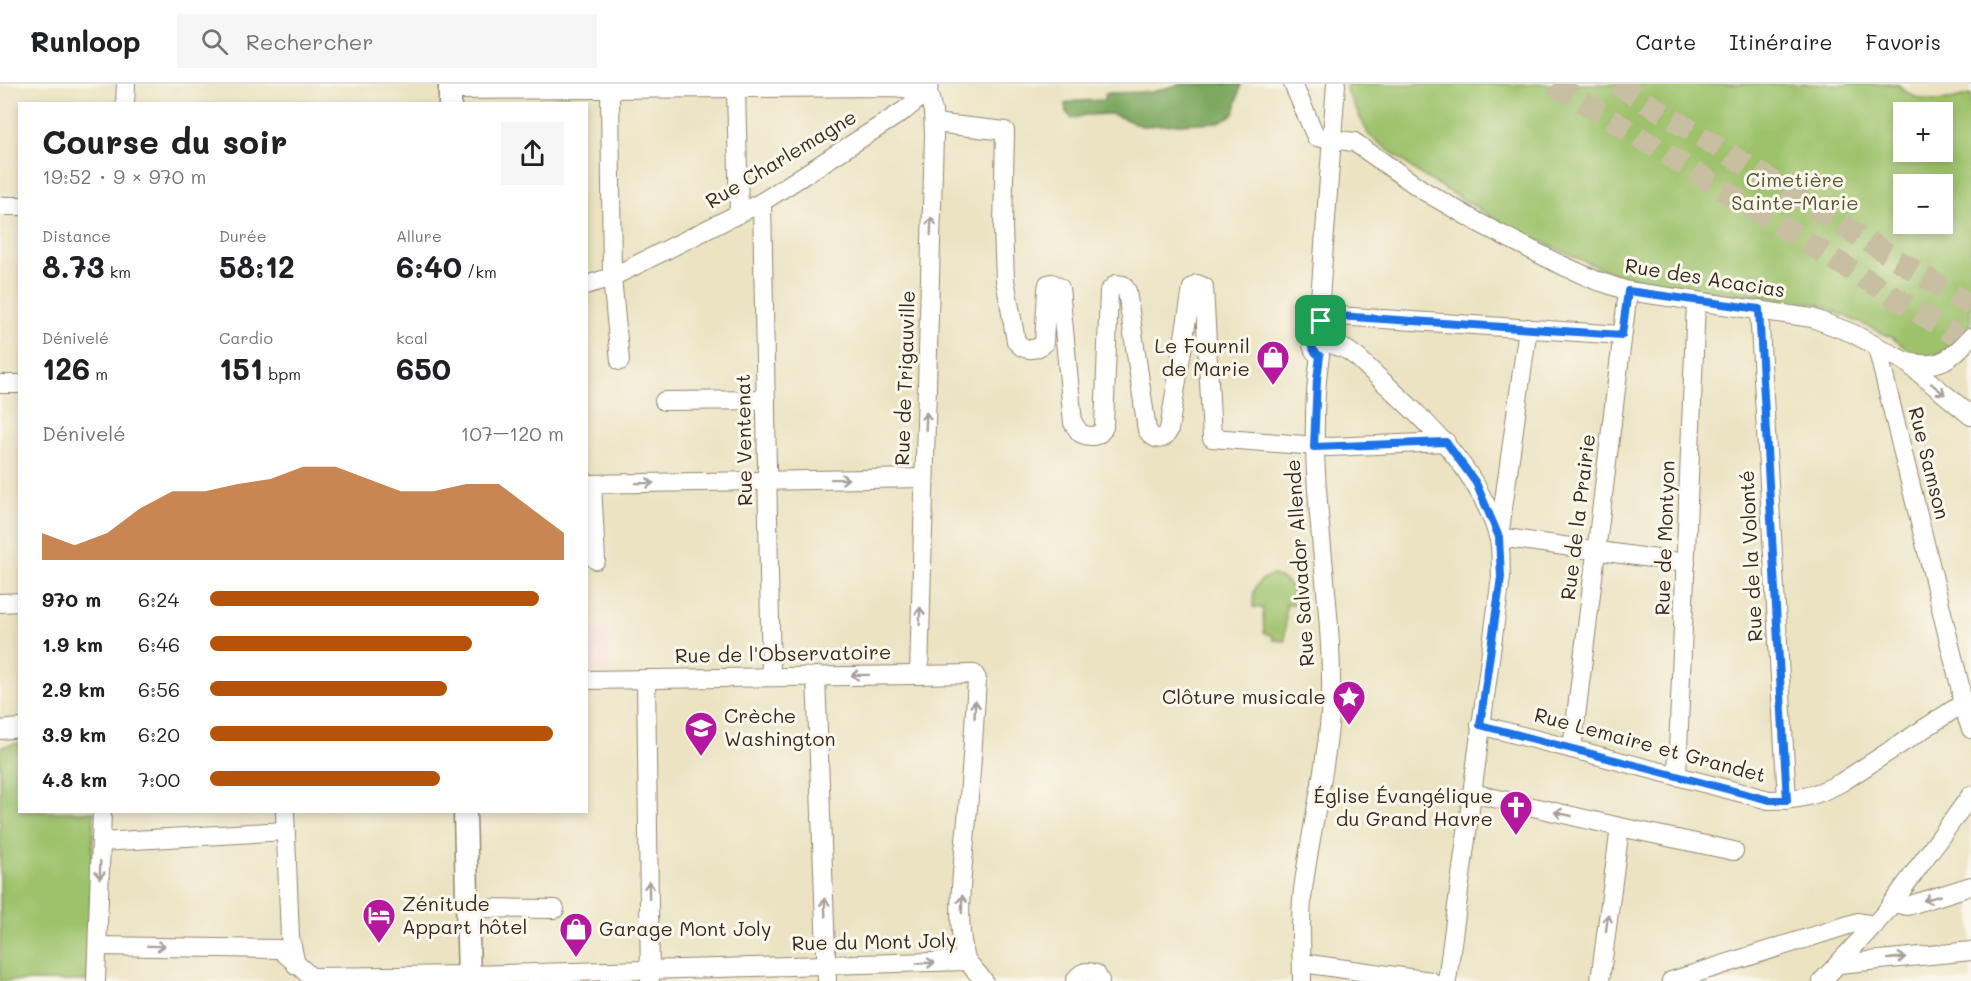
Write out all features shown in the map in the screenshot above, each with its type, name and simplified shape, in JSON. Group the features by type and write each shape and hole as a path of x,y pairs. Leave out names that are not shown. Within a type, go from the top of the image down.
{"main road":[{"path":"465,813 469,978"}],"street":[{"path":"125,102 126,84"},
{"name":"Rue des Acacias","path":"1293,84 1316,137 1354,142 1424,191 1481,225 1557,263 1595,280 1628,291 1812,318 1852,333 1906,362 1971,416"},
{"path":"1336,84 1320,299 1324,322 1338,316 1622,335"},
{"path":"450,92 928,88"},
{"name":"Rue de Trigauville","path":"919,674 934,123 928,88"},
{"name":"Rue Charlemagne","path":"588,284 612,277 762,202 905,110 928,88"},
{"path":"610,89 612,277 620,361"},
{"path":"736,89 739,214"},
{"path":"934,123 1005,131 1003,227 1005,279 1016,341 1019,346 1029,350 1038,348 1044,343 1048,284 1057,285 1060,288 1073,423 1080,434 1096,436 1104,427 1109,291 1116,284 1123,285 1127,291 1147,430 1151,437 1156,439 1166,436 1169,430 1192,288 1197,284 1204,287 1212,438 1314,447 1446,442"},
{"name":"Rue Ventenat","path":"762,202 771,677"},
{"path":"0,206 18,206"},
{"name":"Rue de la Prairie","path":"1572,749 1628,291"},
{"name":"Rue de Montyon","path":"1677,776 1696,302"},
{"name":"Rue de la Volonté","path":"1759,309 1787,800"},
{"name":"Rue Salvador Allende","path":"1302,972 1302,891 1326,758 1330,713 1330,645 1314,447 1317,379 1332,329 1324,322"},
{"path":"1447,981 1501,577 1499,537 1528,328"},
{"path":"1906,362 1929,366 1943,363 1971,337"},
{"name":"Rue Samson","path":"1877,347 1960,686 1962,704 1971,729"},
{"path":"1326,350 1347,350 1358,358 1446,442 1476,483 1499,537"},
{"path":"0,384 18,384"},
{"path":"664,401 766,400"},
{"path":"596,560 589,484 924,478"},
{"path":"1499,537 1686,563"},
{"path":"0,603 18,602"},
{"name":"Rue de l'Observatoire","path":"588,680 974,674 977,679 962,897 962,948 967,962"},
{"path":"816,676 827,973"},
{"path":"646,679 650,975"},
{"name":"Rue Lemaire et Grandet","path":"1480,725 1769,800 1787,800 1821,793 1842,782 1962,704"},
{"path":"0,730 18,728"},
{"path":"1472,793 1734,851"},
{"path":"1822,981 1875,925 1971,795"},
{"path":"96,981 102,813"},
{"path":"285,813 290,937 296,972"},
{"path":"1600,981 1620,827"},
{"path":"101,842 285,831"},
{"path":"1892,903 1907,906 1971,886"},
{"path":"467,908 555,909"},
{"path":"1671,981 1858,922 1875,925"},
{"name":"Rue du Mont Joly","path":"98,946 280,949 296,972 311,977 397,979 827,973 967,962 984,981"},
{"path":"1839,964 1971,951"},
{"path":"1075,981 1081,973 1086,971 1096,974 1100,981"},
{"path":"1302,972 1431,981"}],"shaded area":[{"path":"608,628 609,671 588,672 588,629"}],"green space":[{"path":"1180,84 1241,84 1234,114 1219,122 1142,126 1112,114 1085,115 1072,119 1066,112 1065,104 1075,101 1104,100 1106,93 1152,92"},
{"name":"Cimetière Sainte-Marie","path":"1347,84 1898,84 1914,96 1933,101 1971,95 1971,323 1963,335 1947,349 1935,356 1923,357 1912,353 1891,337 1818,304 1658,284 1606,271 1509,227 1421,175 1369,135 1346,90"},
{"path":"1273,575 1289,584 1297,602 1286,604 1285,641 1273,640 1273,636 1264,633 1263,608 1253,607 1253,596 1258,583"},
{"path":"18,743 18,813 94,813 87,981 0,981 0,747"}],"tunnel":[{"path":"1554,84 1971,345"},
{"path":"1617,84 1971,306"}],"place":[{"name":"Le Fournil de Marie","path":"1273,386"},
{"name":"Clôture musicale","path":"1349,726"},
{"name":"Crèche Washington","path":"701,757"},
{"name":"Église Évangélique du Grand Havre","path":"1516,836"},
{"name":"Zénitude Appart hôtel","path":"379,944"},
{"name":"Garage Mont Joly","path":"576,958"}],"route":[{"path":"1628,291 1759,309 1787,800 1769,800 1480,725 1501,577 1499,537 1476,483 1446,442 1314,447 1320,356 1312,349 1313,328 1317,322 1321,321 1327,322 1338,316 1622,335 1628,291"}]}
